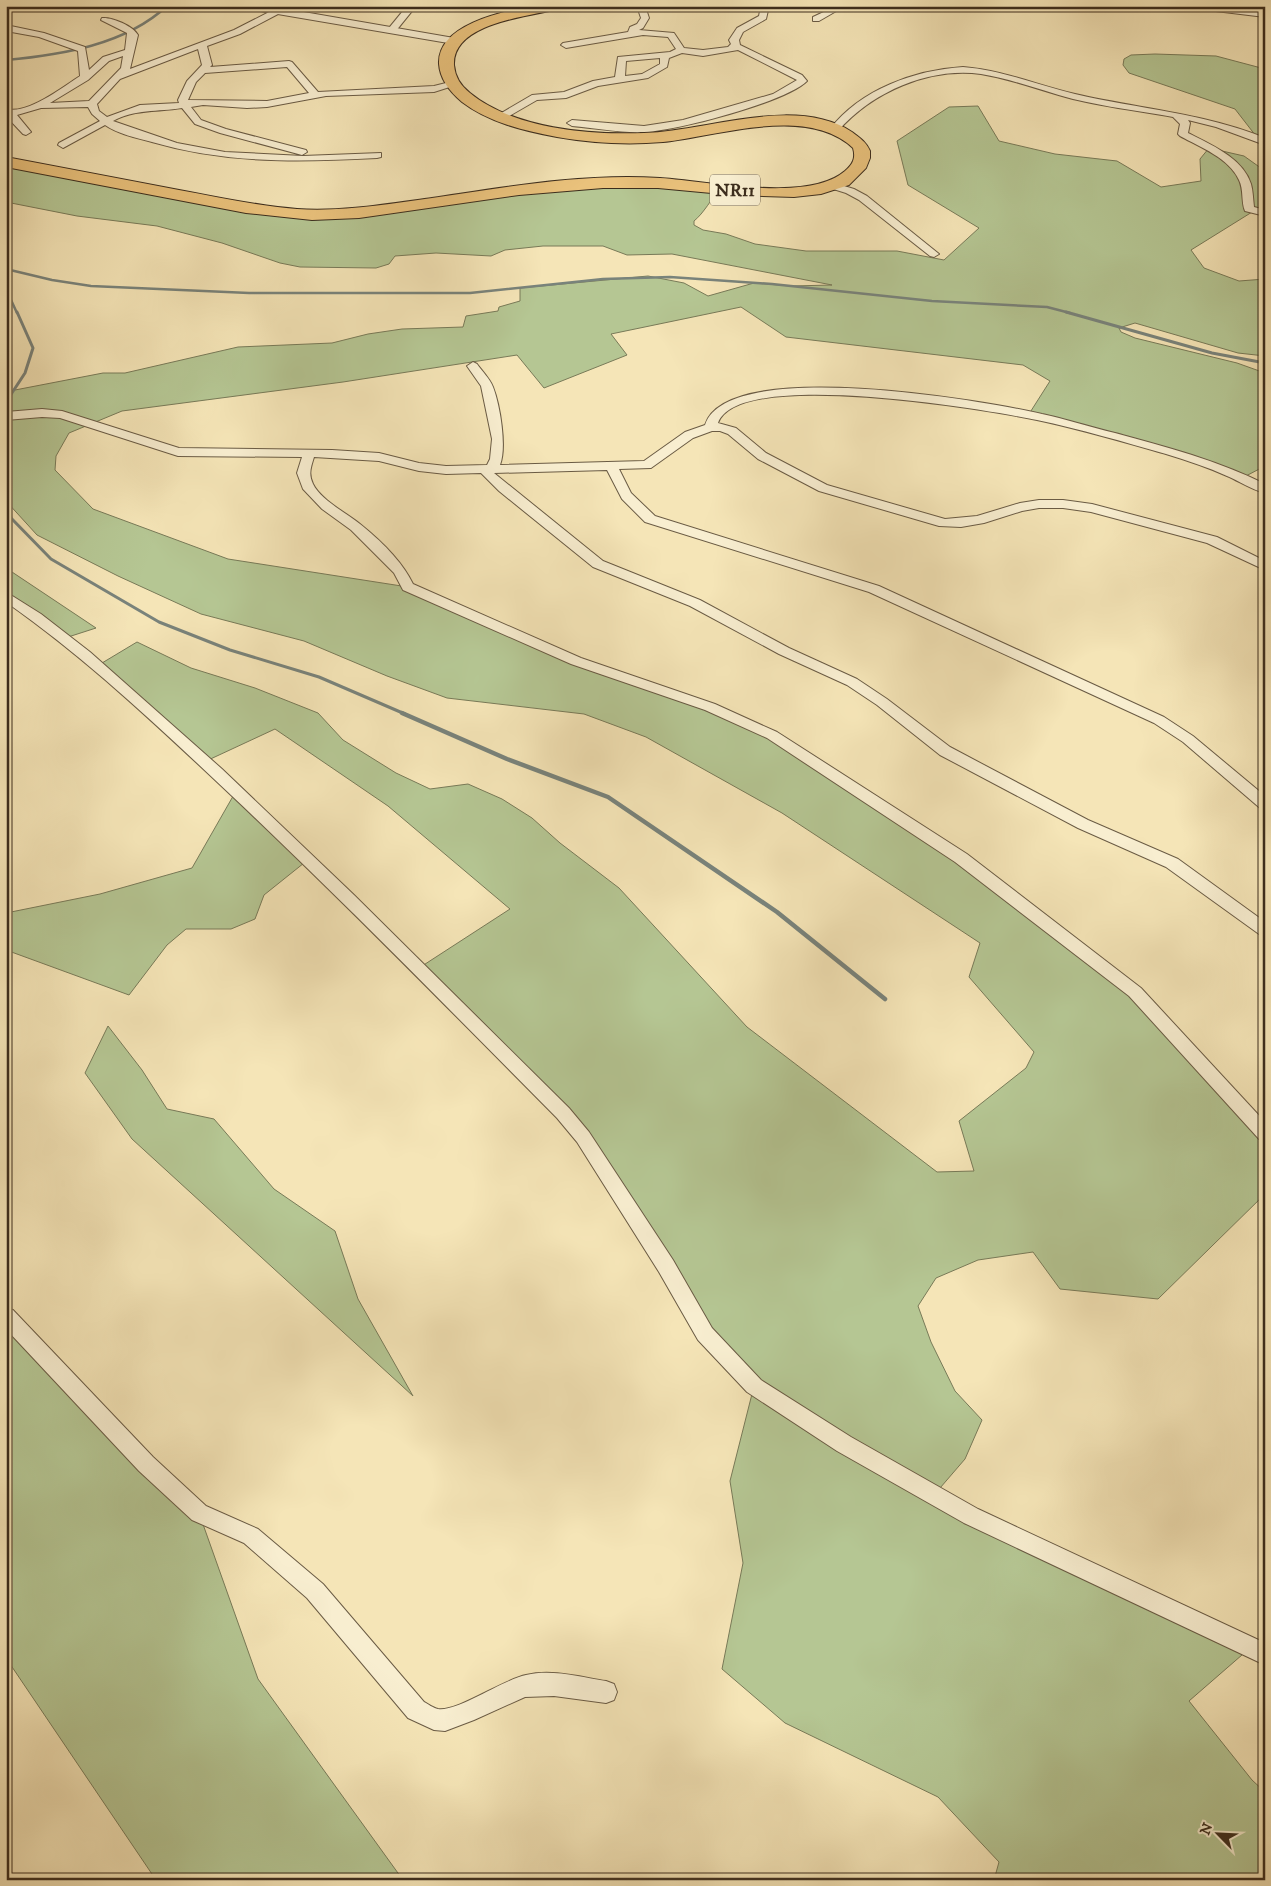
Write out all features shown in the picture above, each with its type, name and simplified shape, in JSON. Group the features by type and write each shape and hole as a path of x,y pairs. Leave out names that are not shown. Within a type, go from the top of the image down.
{"highway":[{"path":"454,41 473,29 499,17 554,6"},
{"name":"NR11","path":"6,162 244,207 313,215 351,213 566,185 655,183 761,192 818,189 851,175 859,167 863,158 861,146 855,140 834,129 803,122 770,121 664,136 591,137 556,132 516,123 472,102 461,94 446,67 448,55 454,41"}],"street":[{"path":"248,6 454,41"},
{"path":"392,30 412,6"},
{"path":"638,34 632,31 640,26 645,18 641,6 668,6"},
{"path":"734,47 737,34 763,17 765,6"},
{"path":"816,19 829,14 834,10 834,6"},
{"path":"1199,6 1238,9 1265,14"},
{"path":"118,77 237,32 275,12"},
{"path":"26,132 9,113 37,106 92,104 118,77 128,61 133,35 132,31 105,20"},
{"path":"6,28 41,35 82,49 85,78"},
{"path":"566,45 596,40 610,35 671,35 681,50"},
{"path":"202,46 207,65 192,81 183,100 198,122 207,127 326,158"},
{"path":"572,123 644,128 684,123 776,96 802,81 799,77 740,48 734,47 724,51 703,53 681,50 668,54 621,59 620,79"},
{"path":"37,106 85,78 106,59 130,51"},
{"path":"501,117 535,97 566,95 596,83 645,76 664,65 665,57 668,54"},
{"path":"204,70 289,64 316,95"},
{"path":"834,129 856,107 874,96 928,75 955,70 995,74 1067,95 1178,116 1212,124 1265,142"},
{"path":"63,145 104,122 132,110 210,102 261,104 337,92 390,92 434,89 454,84"},
{"path":"92,104 95,112 104,122 145,137 225,155 275,159 377,155"},
{"path":"1178,116 1185,124 1183,134 1218,154 1234,166 1245,182 1249,209 1265,213"},
{"path":"831,185 850,191 863,198 934,254"},
{"path":"473,366 486,386 498,439 496,459 488,470 488,475 598,564 695,603 784,651 852,682 882,702 945,751 1083,824 1172,863 1265,930"},
{"path":"711,427 717,413 725,406 764,394 844,391 920,398 1029,414 1158,448 1244,478 1265,489"},
{"path":"6,416 42,413 62,415 178,452 379,457 419,467 446,470 646,465 688,435 711,427 721,427 732,431 762,456 823,488 922,518 944,523 961,523 979,520 1020,507 1047,504 1075,505 1212,540 1265,566"},
{"path":"308,454 303,473 307,486 327,506 356,527 400,571 408,587 576,661 710,706 772,735 961,858 1136,992 1265,1134"},
{"path":"612,467 621,490 630,502 650,519 874,588 922,610 994,646 1159,720 1188,739 1265,804"},
{"path":"6,596 65,638 282,833 382,930 563,1113 583,1137 666,1266 705,1334 754,1386 844,1444 971,1516 1265,1654"},
{"path":"6,1316 146,1464 199,1513 251,1536 315,1591 416,1710 437,1720 453,1719 492,1698 527,1685 565,1686 606,1692"}],"green space":[{"path":"1131,55 1216,56 1265,69 1265,142 1259,140 1235,109 1129,73 1123,65 1124,59"},
{"path":"978,106 999,141 1055,154 1117,161 1161,187 1201,181 1200,159 1209,148 1244,156 1265,171 1265,204 1191,250 1204,268 1239,281 1265,279 1265,356 1238,353 1135,323 1119,328 1121,332 1135,338 1237,363 1265,373 1265,466 1244,477 1212,465 1029,414 1050,381 1023,365 786,337 741,307 611,334 627,355 544,388 517,355 343,382 122,411 69,433 56,456 55,470 93,509 228,559 408,587 576,661 747,723 961,858 1135,992 1265,1134 1265,1194 1158,1299 1060,1289 1033,1252 978,1260 936,1278 918,1306 931,1342 955,1391 982,1420 965,1459 934,1495 1250,1648 1189,1701 1252,1780 1265,1792 1265,1880 994,1880 999,1862 938,1797 785,1723 722,1669 743,1563 730,1481 754,1386 705,1334 583,1137 419,968 510,909 388,806 275,729 204,762 97,666 137,642 191,668 255,688 318,713 343,740 396,773 430,789 468,784 502,799 532,818 560,843 619,888 747,1027 937,1172 974,1171 959,1121 1026,1068 1034,1052 969,977 980,943 782,813 646,737 584,714 447,698 387,676 304,641 201,614 118,576 37,535 6,501 6,399 15,390 103,373 125,373 238,347 332,343 368,334 402,329 463,327 466,316 498,311 499,307 520,301 520,288 648,276 684,283 708,296 754,283 791,286 832,285 672,254 627,255 603,246 543,246 505,250 491,256 436,253 395,256 389,264 376,268 300,267 280,263 222,243 157,226 77,216 6,202 6,162 313,215 566,185 720,189 694,221 694,225 703,230 726,234 755,244 806,251 897,251 944,260 979,228 908,185 897,141 949,107"},
{"path":"6,568 96,628 65,638 6,596"},
{"path":"236,791 309,859 264,895 255,919 231,929 186,929 167,945 129,995 6,950 6,913 100,894 192,868"},
{"path":"108,1026 142,1070 167,1109 214,1119 274,1189 335,1231 358,1299 413,1396 132,1139 85,1073"},
{"path":"6,1316 199,1513 258,1679 403,1880 156,1880 6,1658"}],"waterway":[{"path":"6,60 70,51 112,39 132,30 167,6"},
{"path":"6,269 52,280 91,286 249,293 470,293 603,279 670,277 772,284 932,301 1047,307 1070,313"},
{"path":"6,289 17,313"},
{"path":"6,402 25,373 33,348 17,312"},
{"path":"1066,312 1212,353 1265,363"},
{"path":"6,501 11,518 51,559 159,622 230,650 319,677 405,714"},
{"path":"402,713 507,759 608,797 777,912 885,999"}]}
